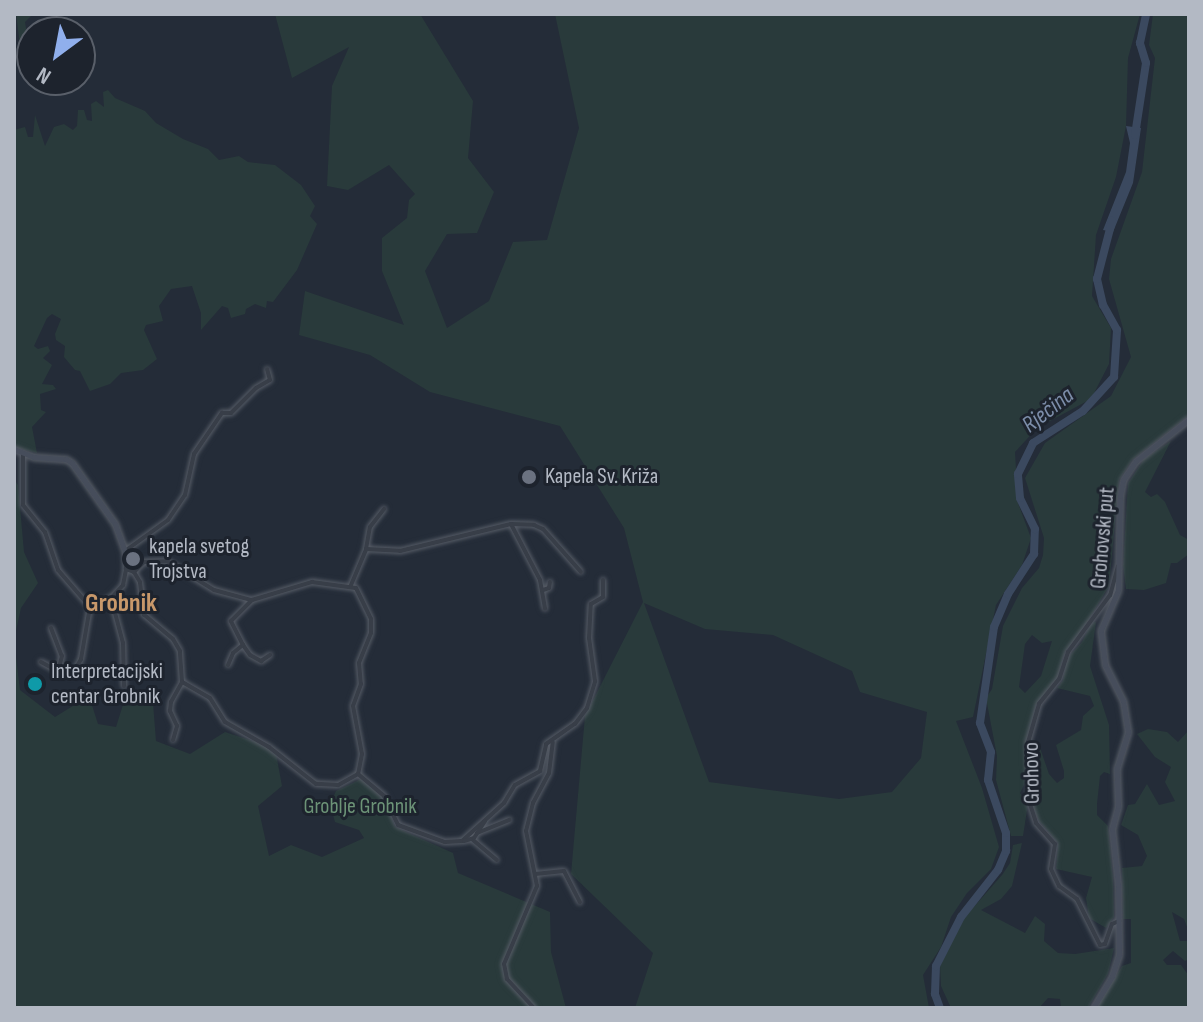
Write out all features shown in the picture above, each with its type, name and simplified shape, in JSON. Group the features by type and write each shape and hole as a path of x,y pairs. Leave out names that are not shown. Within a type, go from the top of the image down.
{"main road":[{"name":"Grohovski put","path":"1093,1008 1116,966 1119,921 1112,829 1118,806 1117,768 1128,732 1123,701 1105,665 1101,630 1118,590 1123,480 1136,461 1189,419"},
{"path":"14,449 23,454 66,459 72,463 120,533 125,551"}],"street":[{"path":"90,607 111,598 123,585 125,551 168,520 185,495 194,454 222,413 231,413 256,388 270,380 267,369"},
{"path":"23,454 23,505 45,532 58,570 90,607"},
{"path":"351,585 366,549 370,527 384,509"},
{"path":"366,549 400,551 511,524 534,525 543,529 581,572"},
{"path":"511,524 533,564 545,609"},
{"path":"134,572 144,562 167,561 214,590 252,600"},
{"name":"Grohovo","path":"1119,566 1115,570 1110,595 1066,656 1059,679 1039,704 1028,742 1030,804 1036,823 1055,844 1051,869 1059,886 1077,899 1100,945 1105,944 1112,924 1119,921"},
{"path":"126,569 134,572 140,582 144,615 173,639 180,651 182,682 171,702 170,711 177,726 173,740"},
{"path":"462,841 504,803 515,785 540,771 545,747 579,720 591,699 595,681 591,604 603,597 603,580"},
{"path":"182,682 210,698 225,722 269,747 316,784 338,785 358,774 362,754 353,706 361,684 359,663 371,633 371,619 361,593 351,585 312,582 252,600 231,621 250,655 261,661 270,655"},
{"path":"542,590 549,588 550,582"},
{"path":"111,598 123,643 124,686"},
{"path":"41,662 71,674 76,669 90,607"},
{"path":"51,628 62,656 58,671"},
{"path":"228,665 233,653 243,645"},
{"path":"534,1008 507,979 504,964 509,946 533,898 535,874 527,844 527,824 537,791 549,773 553,742"},
{"path":"358,774 384,796 398,825 445,842 473,840 497,860"},
{"path":"473,840 485,819"},
{"path":"477,833 510,820"},
{"path":"535,874 564,871 580,902"}],"green space":[{"path":"275,14 420,14 473,101 468,158 494,192 477,233 447,234 425,271 447,328 489,301 513,242 547,240 579,128 555,14 1140,14 1128,58 1126,126 1116,177 1096,235 1092,296 1111,328 1109,364 1091,399 1037,428 1015,452 1018,503 1031,538 1022,565 996,605 973,717 956,721 982,788 999,847 991,869 967,893 951,917 941,947 923,975 929,1008 635,1008 653,953 571,874 585,716 643,602 624,528 560,426 430,392 370,355 299,335 305,291 404,325 382,271 382,238 407,218 409,200 415,194 389,165 348,190 327,186 332,86 349,47 292,78","holes":["644,603 705,629 773,635 852,671 860,692 927,712 921,758 892,792 839,799 709,782"]},
{"path":"1153,14 1189,14 1189,415 1132,460 1119,480 1109,586 1078,638 1065,651 1057,679 1036,705 1026,743 1026,781 1020,793 1028,804 1023,836 1011,836 996,780 997,756 986,698 992,689 1003,626 1022,588 1039,568 1043,555 1044,538 1025,478 1045,443 1111,396 1131,357 1109,279 1111,259 1142,172 1155,58 1149,45","holes":["1032,635 1042,643 1052,641 1041,676 1025,693 1019,687 1025,644"]},
{"path":"108,90 115,98 145,111 156,123 183,139 208,149 219,160 239,156 248,162 275,165 301,185 315,206 310,216 317,224 297,270 273,302 267,301 266,308 255,304 246,309 245,314 231,318 228,308 222,306 201,330 201,313 192,286 171,289 159,306 163,321 146,325 144,330 157,359 143,370 121,373 110,384 90,391 80,371 75,370 64,357 65,346 56,340 61,319 52,314 47,318 34,346 38,349 48,346 50,351 43,358 52,365 42,384 53,385 56,389 40,394 41,410 46,412 32,427 37,453 14,447 14,130 25,127 28,137 33,137 35,115 45,146 54,127 64,124 73,130 77,126 78,110 84,110 87,120 92,121 91,104 96,101 104,107 103,92"},
{"path":"1171,441 1145,492 1151,497 1157,494 1165,502 1180,535 1189,540 1189,554 1177,563 1171,563 1166,583 1144,590 1126,589 1123,565 1128,483 1144,459"},
{"path":"14,479 18,485 24,552 38,583 21,608 14,640"},
{"path":"1096,622 1090,666 1109,725 1110,774 1104,772 1100,776 1097,804 1097,815 1108,826 1113,878 1114,917 1106,928 1089,918 1086,898 1092,877 1056,869 1058,843 1039,821 1033,807 1033,799 1041,798 1040,774 1032,775 1032,743 1040,748 1049,774 1057,783 1064,778 1064,771 1056,745 1081,730 1083,716 1094,706 1090,696 1057,688 1063,680 1067,658 1082,642 1091,623"},
{"name":"Groblje Grobnik","path":"14,640 20,690 55,717 89,696 98,724 116,727 127,692 153,703 156,741 190,754 225,732 275,748 282,786 258,806 269,856 291,845 322,857 364,838 359,830 335,822 330,804 336,791 361,779 383,796 395,827 453,853 458,873 550,912 551,952 566,1008 14,1008"},
{"path":"1148,729 1167,732 1178,742 1189,730 1189,932 1184,919 1172,912 1180,941 1189,941 1189,959 1185,961 1173,951 1163,960 1167,965 1181,965 1189,976 1189,1004 1184,1008 1097,1008 1122,966 1131,963 1131,919 1123,919 1122,868 1142,866 1147,856 1138,835 1121,825 1128,805 1135,804 1147,784 1159,805 1175,801 1165,782 1171,767 1155,757 1137,734"},
{"path":"1022,843 1012,886 1001,899 981,910 1025,933 1035,916 1045,924 1044,941 1058,953 1075,954 1114,948 1108,974 1088,1008 1061,1008 1060,999 1048,998 1039,1008 951,1008 941,986 940,966 964,918 1002,875 1010,863 1013,845"}],"water":[{"path":"1126,126 1141,128 1133,183 1113,232 1103,230 1126,172 1130,143"}],"waterway":[{"name":"Rječina","path":"1135,135 1146,63 1140,43 1146,14"},
{"name":"Rječina","path":"940,1008 935,994 936,966 961,917 998,870 1006,851 1006,833 988,780 991,752 980,723 994,627 1008,594 1034,554 1035,529 1020,498 1018,474 1033,443 1083,411 1114,377 1117,330 1103,305 1097,279 1112,221"}],"place":[{"name":"Kapela Sv. Križa","path":"529,477"},
{"name":"kapela svetog Trojstva","path":"133,559"},
{"name":"Interpretacijski centar Grobnik","path":"35,684"}],"district":[{"name":"Grobnik","path":"121,604"}]}
